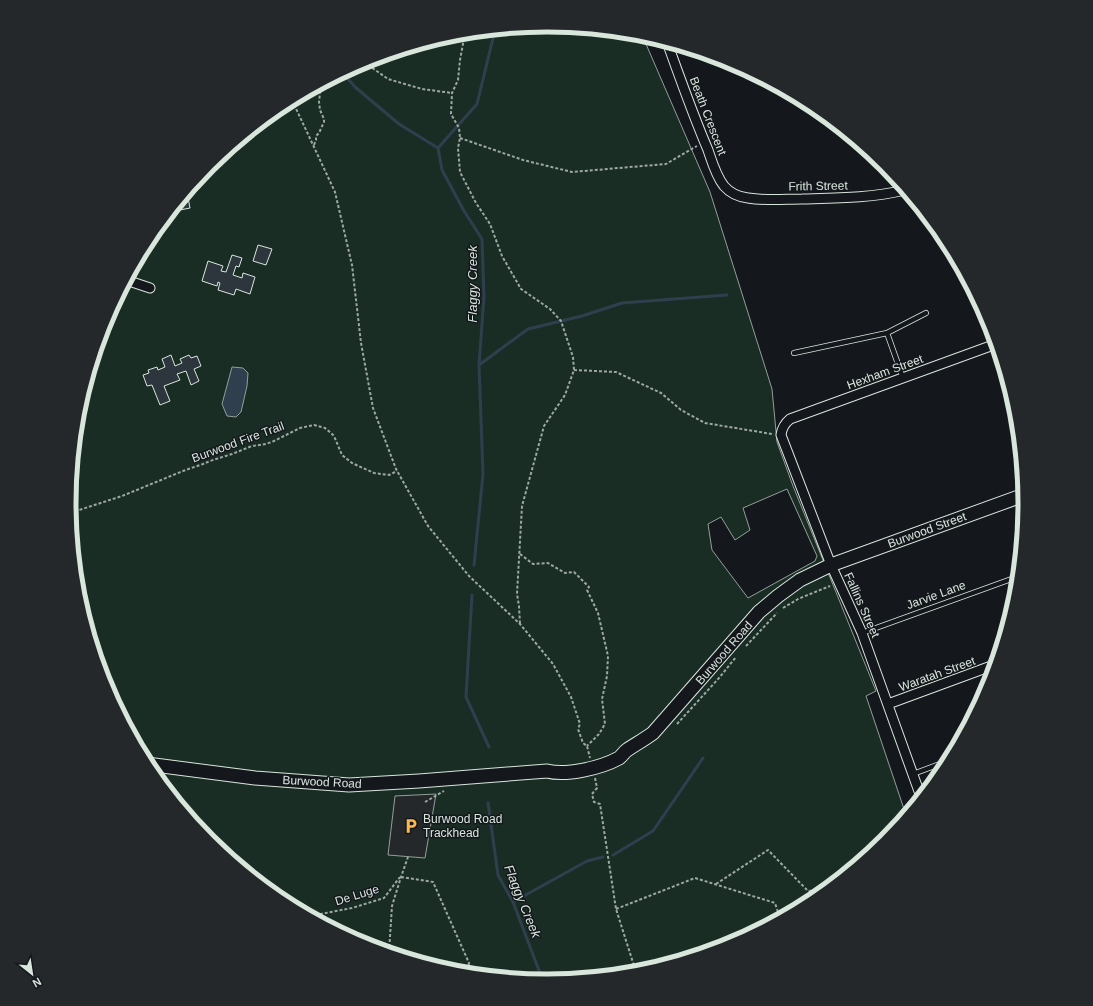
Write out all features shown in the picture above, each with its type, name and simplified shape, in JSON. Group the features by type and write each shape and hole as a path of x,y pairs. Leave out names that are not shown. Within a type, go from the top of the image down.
{"main road":[{"name":"Burwood Street","path":"831,565 1018,497"},
{"name":"Burwood Road","path":"155,765 255,778 349,786 419,782 547,770 554,773 594,770 621,757 625,751 640,743 653,733 746,627 778,596 800,580 831,565"}],"street":[{"name":"Beath Crescent","path":"669,48 718,176 732,193"},
{"name":"Frith Street","path":"732,193 747,198 758,199 802,199 868,197 900,191"},
{"path":"131,282 150,288"},
{"name":"Hexham Street","path":"781,435 784,425 790,419 991,346"},
{"name":"Fallins Street","path":"781,435 831,565 862,633 919,791"},
{"name":"Waratah Street","path":"888,704 988,667"}],"lane":[{"path":"794,353 887,333 926,313"},
{"path":"887,333 903,378"},
{"name":"Jarvie Lane","path":"862,633 1011,579"},
{"path":"913,774 938,765"}],"path":[{"path":"464,40 458,80 452,93 451,114 459,128 460,138 458,148 460,172 476,203 490,224 502,256 521,289 550,309 561,321 573,357 574,370 566,395 544,426 522,506 517,594 520,624"},
{"path":"370,67 388,79 422,89 452,93"},
{"path":"314,146 316,136 324,122 320,110 321,90"},
{"path":"294,105 335,192 352,264 361,343 373,408 397,471 428,526 469,576 520,624 553,664 571,697 580,724 578,729 583,743 587,746 594,770 597,788 592,794 594,802 600,804 616,909 634,966"},
{"path":"460,138 523,160 572,172 666,164 704,142"},
{"path":"574,370 616,372 661,393 681,410 705,423 781,435"},
{"name":"Burwood Fire Trail","path":"76,511 122,496 210,460 232,454 252,446 266,444 300,428 314,425 325,428 334,436 342,455 352,463 374,473 389,475 397,471"},
{"path":"520,554 532,564 548,563 565,573 574,572 589,587 587,590 598,613 608,656 607,676 602,699 605,724 599,734 587,746"},
{"path":"744,648 782,609 798,599 838,582"},
{"path":"675,726 719,678 739,653"},
{"path":"716,884 768,850 808,891 814,891"},
{"path":"389,947 392,906 408,857"},
{"path":"401,877 433,882 469,963 468,967"},
{"name":"De Luge","path":"318,915 352,908 384,898 401,877"},
{"path":"616,909 695,878 775,903 778,913"}],"green space":[{"path":"516,33 577,33 608,36 646,43 710,192 772,389 777,442 793,486 876,691 866,696 904,810 880,836 833,877 782,911 727,938 668,958 608,970 577,973 516,973 455,965 395,949 366,938 311,911 260,877 236,857 192,814 173,790 155,765 124,711 100,654 92,625 85,595 77,534 77,472 80,442 85,411 100,352 111,323 139,267 155,241 192,192 236,149 285,111 311,95 366,68 395,57 455,41","holes":["787,489 817,556 815,561 748,598 712,550 708,524 721,517 735,540 750,530 743,508"]}],"shaded area":[{"name":"Burwood Road Trackhead","path":"436,794 425,858 388,855 395,796"}],"water":[{"path":"232,367 243,368 248,373 247,386 241,412 236,417 227,416 222,404"}],"building":[{"path":"188,197 190,208 177,211"},
{"path":"258,245 272,249 266,265 253,261"},
{"path":"232,255 242,258 239,267 236,266 233,275 242,278 243,273 255,277 250,294 236,289 234,295 218,290 220,283 218,282 217,286 202,281 208,261 223,266 221,271 226,272"},
{"path":"171,355 175,366 182,363 180,359 189,355 191,358 197,356 201,366 194,369 199,381 191,385 186,371 177,374 180,380 164,386 170,401 160,405 152,385 147,386 143,375 149,373 148,370 157,367 158,370 165,367 162,359"}],"waterway":[{"name":"Flaggy Creek","path":"474,565 483,474 479,365 484,297 482,239 464,211 442,170 438,148 477,104 494,35"},
{"path":"346,77 355,87 399,124 438,148"},
{"path":"479,365 528,329 582,316 622,303 727,295"},
{"name":"Flaggy Creek","path":"472,595 466,697 489,747"},
{"path":"613,855 653,831 703,758"},
{"name":"Flaggy Creek","path":"488,803 498,875 513,902 540,974"},
{"path":"513,902 587,861 603,857"}],"place":[{"name":"Burwood Road Trackhead","path":"411,826"}]}
